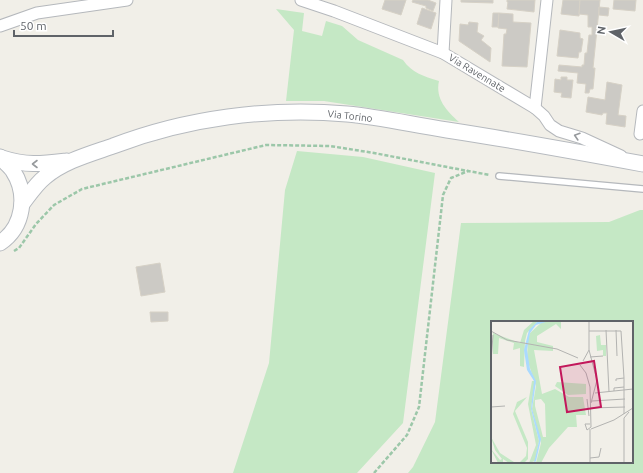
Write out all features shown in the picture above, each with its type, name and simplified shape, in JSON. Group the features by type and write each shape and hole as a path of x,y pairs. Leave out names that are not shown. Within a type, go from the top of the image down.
{"main road":[{"name":"Via Torino","path":"22,204 34,188 46,176 72,161 143,134 207,121 262,114 348,114 637,162"},
{"name":"Via Torino","path":"0,157 19,163 38,164 72,161"},
{"path":"0,157 13,170 21,186 22,204 20,218 14,230 5,240 0,243"}],"street":[{"path":"0,26 37,13 127,0"},
{"name":"Via Ravennate","path":"301,0 334,11 443,53 535,108 544,116 550,125 559,131 582,138 637,162"},
{"path":"443,53 446,0"},
{"path":"535,108 547,0"},
{"path":"640,134 643,111"}],"lane":[{"path":"499,176 643,189"}],"path":[{"path":"13,252 19,248 36,224 54,205 82,189 266,145 330,146 374,153 468,172 499,176"},
{"path":"374,473 407,435 419,407 443,195 451,178 468,172"}],"green space":[{"path":"276,9 304,13 302,31 322,36 326,21 342,26 358,40 403,60 418,74 439,81 438,87 440,99 446,109 459,122 324,101 286,101 294,30"},
{"path":"297,151 363,157 435,173 403,423 357,473 233,473 269,363 285,190"},
{"path":"643,210 643,473 408,473 413,467 435,422 461,223 609,222"}],"building":[{"path":"385,0 406,0 401,15 382,9"},
{"path":"413,0 428,0 436,3 433,11 426,8 426,6 412,2"},
{"path":"461,0 493,0 493,3 461,2"},
{"path":"507,0 535,0 534,12 507,9"},
{"path":"563,0 580,0 579,16 561,14"},
{"path":"580,0 600,0 593,68 595,68 593,89 590,89 589,93 585,93 586,84 577,83 578,73 558,71 559,65 582,67 582,65 584,65 589,35 592,35 592,27 588,27 588,15 579,14"},
{"path":"614,0 636,0 635,11 613,9"},
{"path":"599,7 609,8 608,16 599,15"},
{"path":"422,8 436,13 431,29 417,24"},
{"path":"493,13 499,13 498,27 492,27"},
{"path":"499,13 513,14 513,22 531,23 527,67 502,66 504,34 506,34 507,29 498,28"},
{"path":"469,22 478,23 477,32 484,36 481,40 491,48 490,62 459,41 460,24 468,25"},
{"path":"560,30 580,33 580,38 583,39 581,52 579,52 578,58 557,56"},
{"path":"561,77 567,77 567,80 573,80 571,98 561,97 562,93 554,92 555,79 561,80"},
{"path":"607,82 622,85 618,115 626,116 625,127 606,124 607,113 603,113 602,115 586,112 588,97 605,100"},
{"path":"160,263 165,292 141,296 136,267"},
{"path":"150,312 168,312 168,321 151,322"}]}
